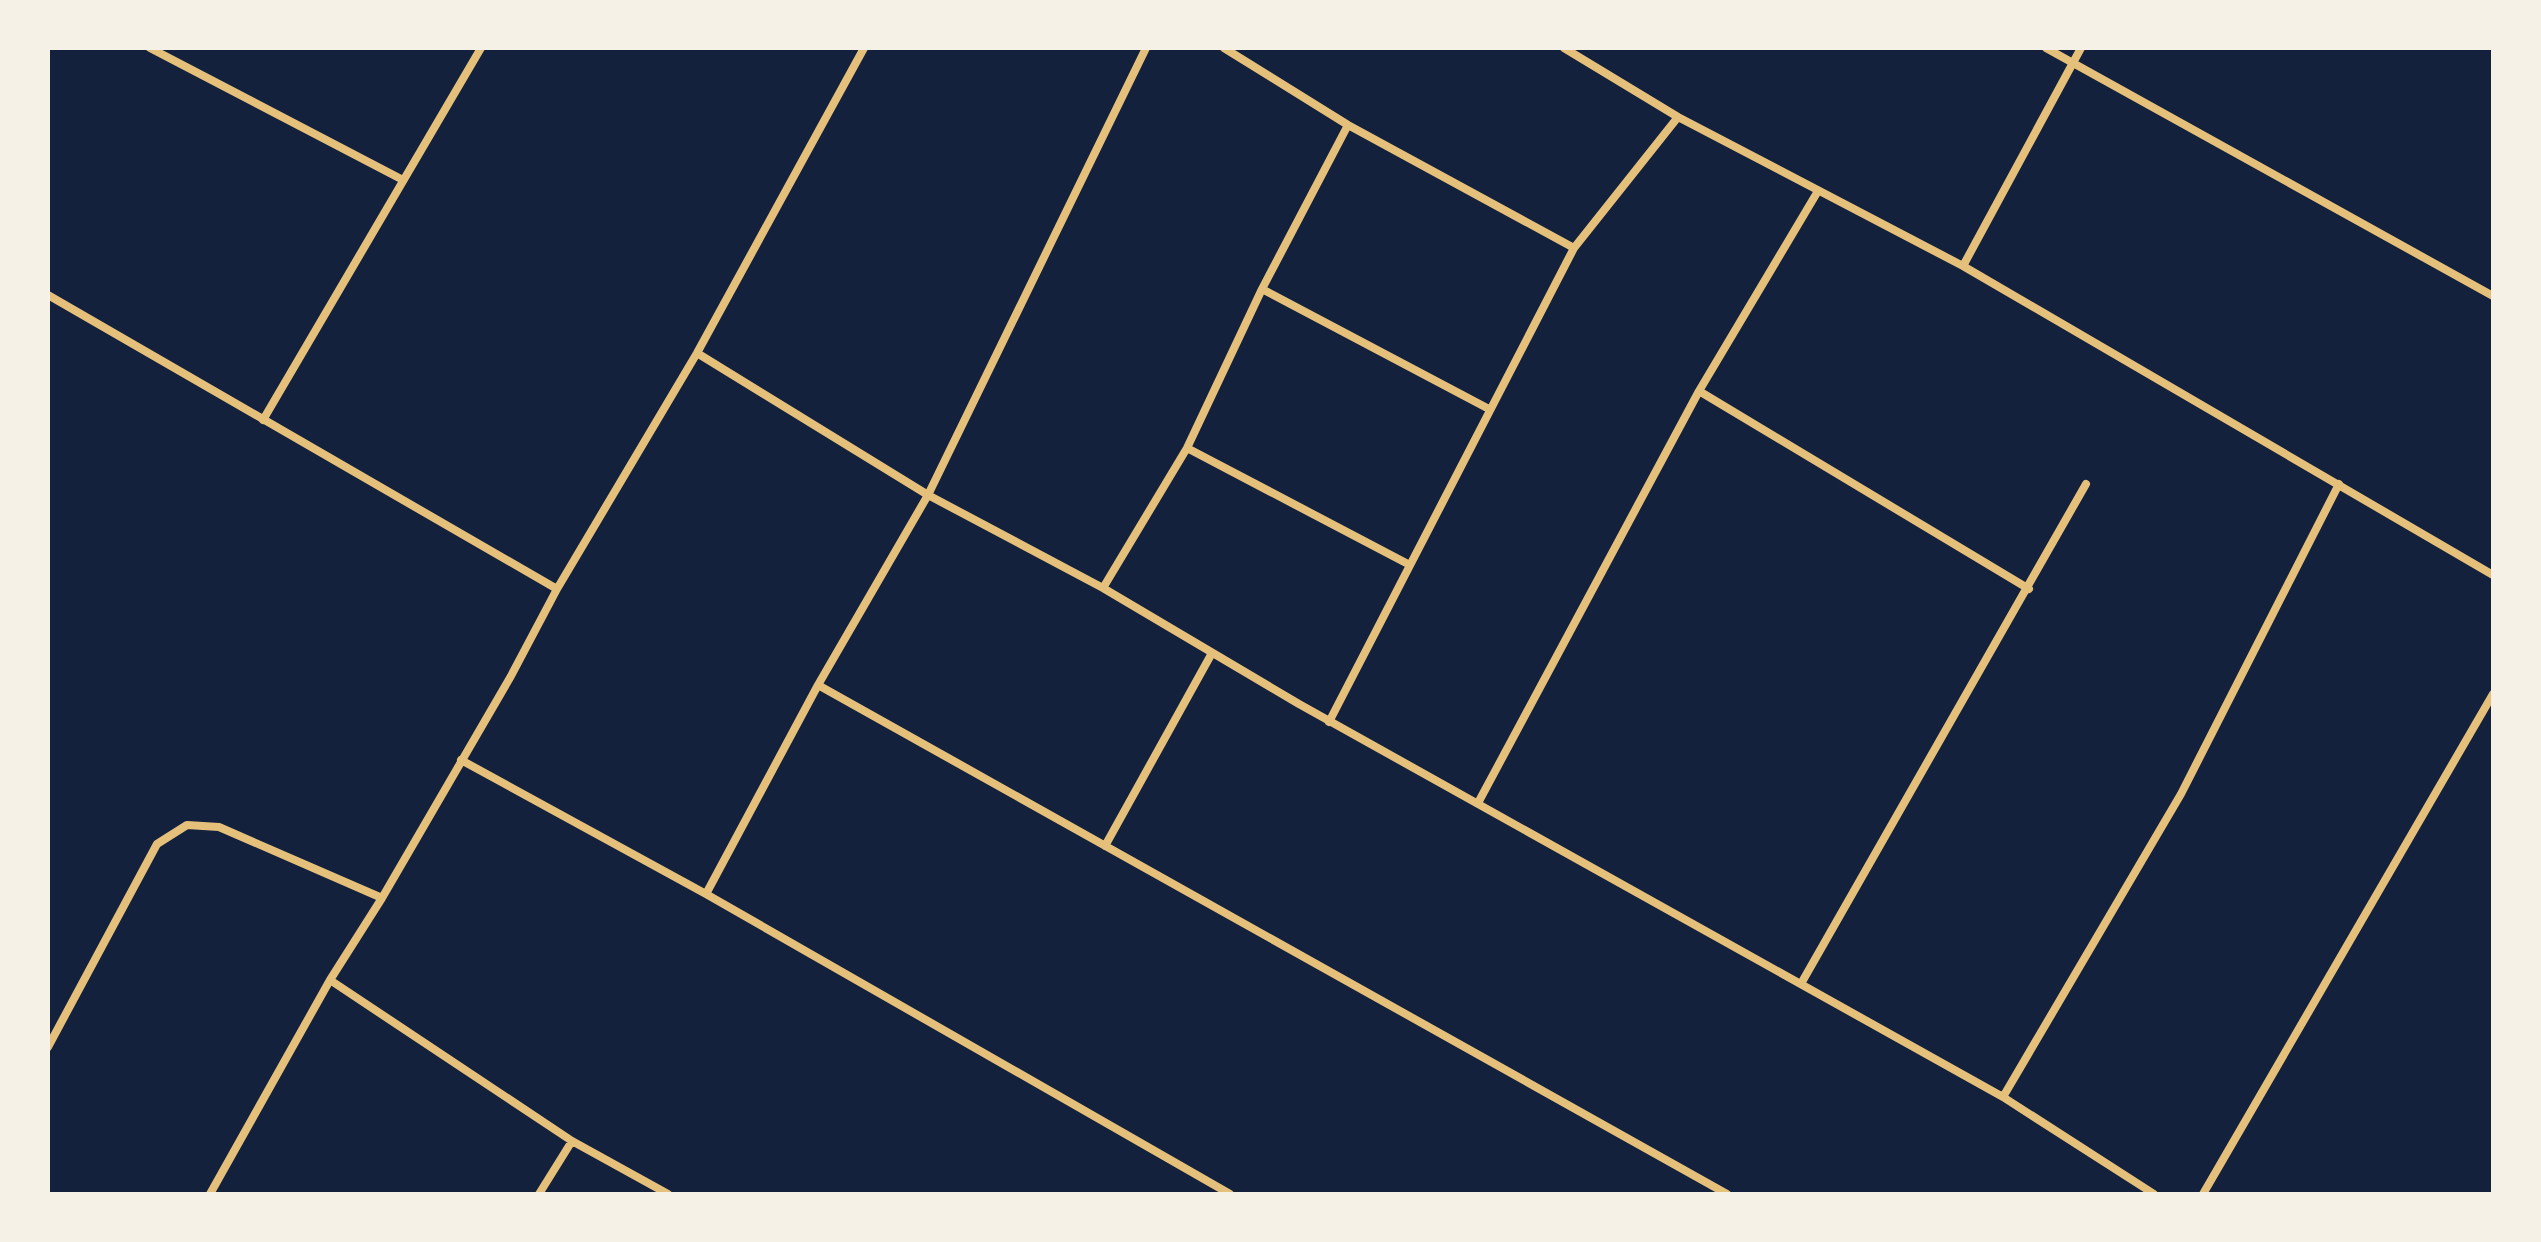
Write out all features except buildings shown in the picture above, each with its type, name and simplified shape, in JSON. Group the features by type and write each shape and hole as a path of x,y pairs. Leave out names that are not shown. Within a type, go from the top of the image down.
{"street":[{"path":"150,48 403,180"},
{"path":"263,420 481,48"},
{"path":"210,1194 330,980 382,898 511,676 557,589 697,353 864,48"},
{"path":"706,894 818,685 928,495 1146,48"},
{"path":"1224,48 1348,125 1574,248"},
{"path":"1564,48 1678,117 1963,266 2493,575"},
{"path":"2046,48 2493,296"},
{"path":"1963,266 2081,48"},
{"path":"1329,722 1574,248 1678,117"},
{"path":"1103,588 1187,448 1262,289 1348,125"},
{"path":"1478,803 1699,391 1818,191"},
{"path":"1262,289 1489,409"},
{"path":"48,295 557,589"},
{"path":"697,353 928,495 1103,588 1329,722 1802,982 2003,1097 2154,1194"},
{"path":"1699,391 2029,589"},
{"path":"1187,448 1408,564"},
{"path":"1802,982 2029,589 2086,484"},
{"path":"2003,1097 2181,794 2339,484"},
{"path":"1105,846 1212,653"},
{"path":"818,685 1725,1194"},
{"path":"2203,1194 2493,694"},
{"path":"461,760 706,894 1230,1194"},
{"path":"48,1047 157,844 187,825 219,827 382,898"},
{"path":"330,980 572,1141 668,1194"},
{"path":"539,1194 572,1141"}]}
